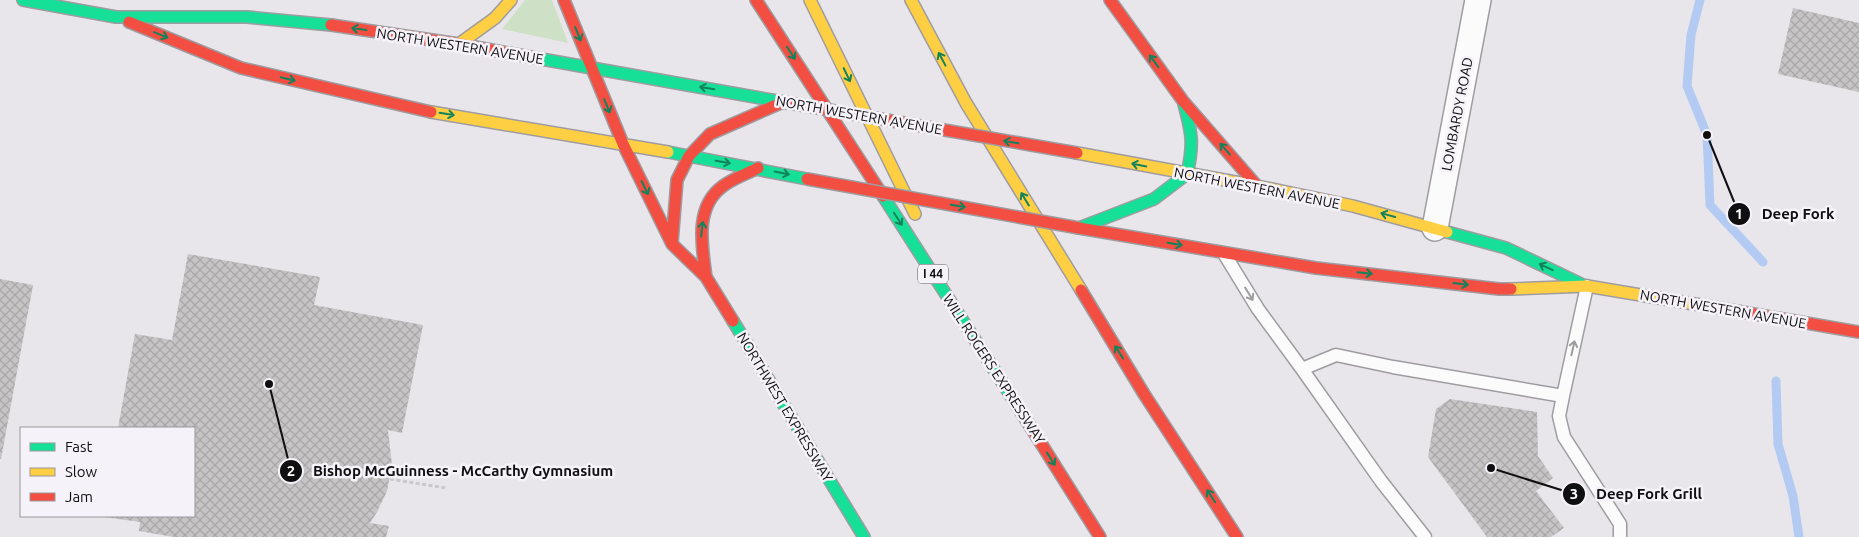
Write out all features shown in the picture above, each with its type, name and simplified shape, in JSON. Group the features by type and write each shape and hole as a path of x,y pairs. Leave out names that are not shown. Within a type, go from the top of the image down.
{"main road":[{"name":"NORTH WESTERN AVENUE","path":"23,0 116,12 247,17 338,26 459,44 1077,153 1257,186 1353,206 1506,248 1587,286"},
{"path":"459,44 494,19 511,0"},
{"name":"NORTHWEST EXPRESSWAY","path":"564,0 623,144 672,244 706,277 864,537"},
{"name":"WILL ROGERS EXPRESSWAY","path":"756,0 981,348 1100,537"},
{"path":"810,0 920,223"},
{"path":"911,0 966,103 1144,394 1237,537"},
{"path":"1110,0 1183,101 1257,186"},
{"name":"NORTH WESTERN AVENUE","path":"116,12 241,68 426,110 758,168 807,179 1079,228 1316,268 1499,288 1587,286 1859,332"},
{"path":"1079,228 1154,199 1187,174 1192,151 1191,130 1183,101"},
{"path":"672,244 677,180 689,156 710,134 764,112 783,102"},
{"name":"NORTHWEST EXPRESSWAY","path":"706,277 700,237 704,213 712,197 721,187 758,168"},
{"path":"937,259 981,348"}],"street":[{"name":"LOMBARDY ROAD","path":"1435,228 1478,0"}],"lane":[{"path":"1224,252 1258,309 1381,480 1426,537"},
{"path":"1587,286 1559,416 1564,437 1620,524 1620,537"},
{"path":"1302,369 1336,355 1393,367 1563,396"}],"path":[{"path":"390,478 446,488"}],"green space":[{"path":"525,0 552,0 568,43 502,29"}],"building":[{"path":"1793,8 1859,23 1859,92 1778,74"},
{"path":"188,254 320,277 314,305 423,325 402,433 388,430 392,465 387,491 370,523 389,526 386,537 174,537 139,531 140,522 104,517 195,517 195,427 118,427 135,334 172,340"},
{"path":"0,279 33,285 1,459 0,459"},
{"path":"1450,399 1537,412 1538,456 1553,478 1536,491 1564,528 1551,537 1487,537 1428,457 1436,409"}],"waterway":[{"path":"1700,0 1691,35 1687,86 1707,135 1710,205 1763,262"},
{"path":"1776,381 1778,444 1793,496 1799,537"}],"traffic: fast":[{"path":"23,0 116,17 247,17 331,25"},
{"path":"530,57 783,102"},
{"path":"1079,228 1154,199 1187,174 1191,155 1191,139 1184,104"},
{"path":"668,152 807,179"},
{"path":"883,196 1025,418"},
{"path":"1447,232 1506,248 1581,284"},
{"path":"733,321 864,537"}],"traffic: slow":[{"path":"459,44 495,18 511,0"},
{"path":"810,0 915,214"},
{"path":"911,0 966,103 1081,290"},
{"path":"431,112 668,152"},
{"path":"1077,153 1257,186 1353,206 1447,232"},
{"path":"1511,289 1587,286 1736,311"}],"traffic: jam":[{"path":"564,0 623,144"},
{"path":"756,0 883,196"},
{"path":"1110,0 1183,101 1257,186"},
{"path":"129,22 241,68 431,112"},
{"path":"331,25 459,44 530,57"},
{"path":"672,243 677,180 689,156 710,134 783,102"},
{"path":"783,102 1077,153"},
{"path":"623,144 672,244 706,277 733,321"},
{"path":"706,277 702,228 708,205 723,186 758,168"},
{"path":"807,179 1079,228"},
{"path":"1079,228 1316,268 1511,289"},
{"path":"1081,290 1144,394 1237,537"},
{"path":"1736,311 1859,332"},
{"path":"1025,418 1100,537"}],"place":[{"name":"Deep Fork","path":"1707,135"},
{"name":"Bishop McGuinness - McCarthy Gymnasium","path":"269,384"},
{"name":"Deep Fork Grill","path":"1491,468"}]}
